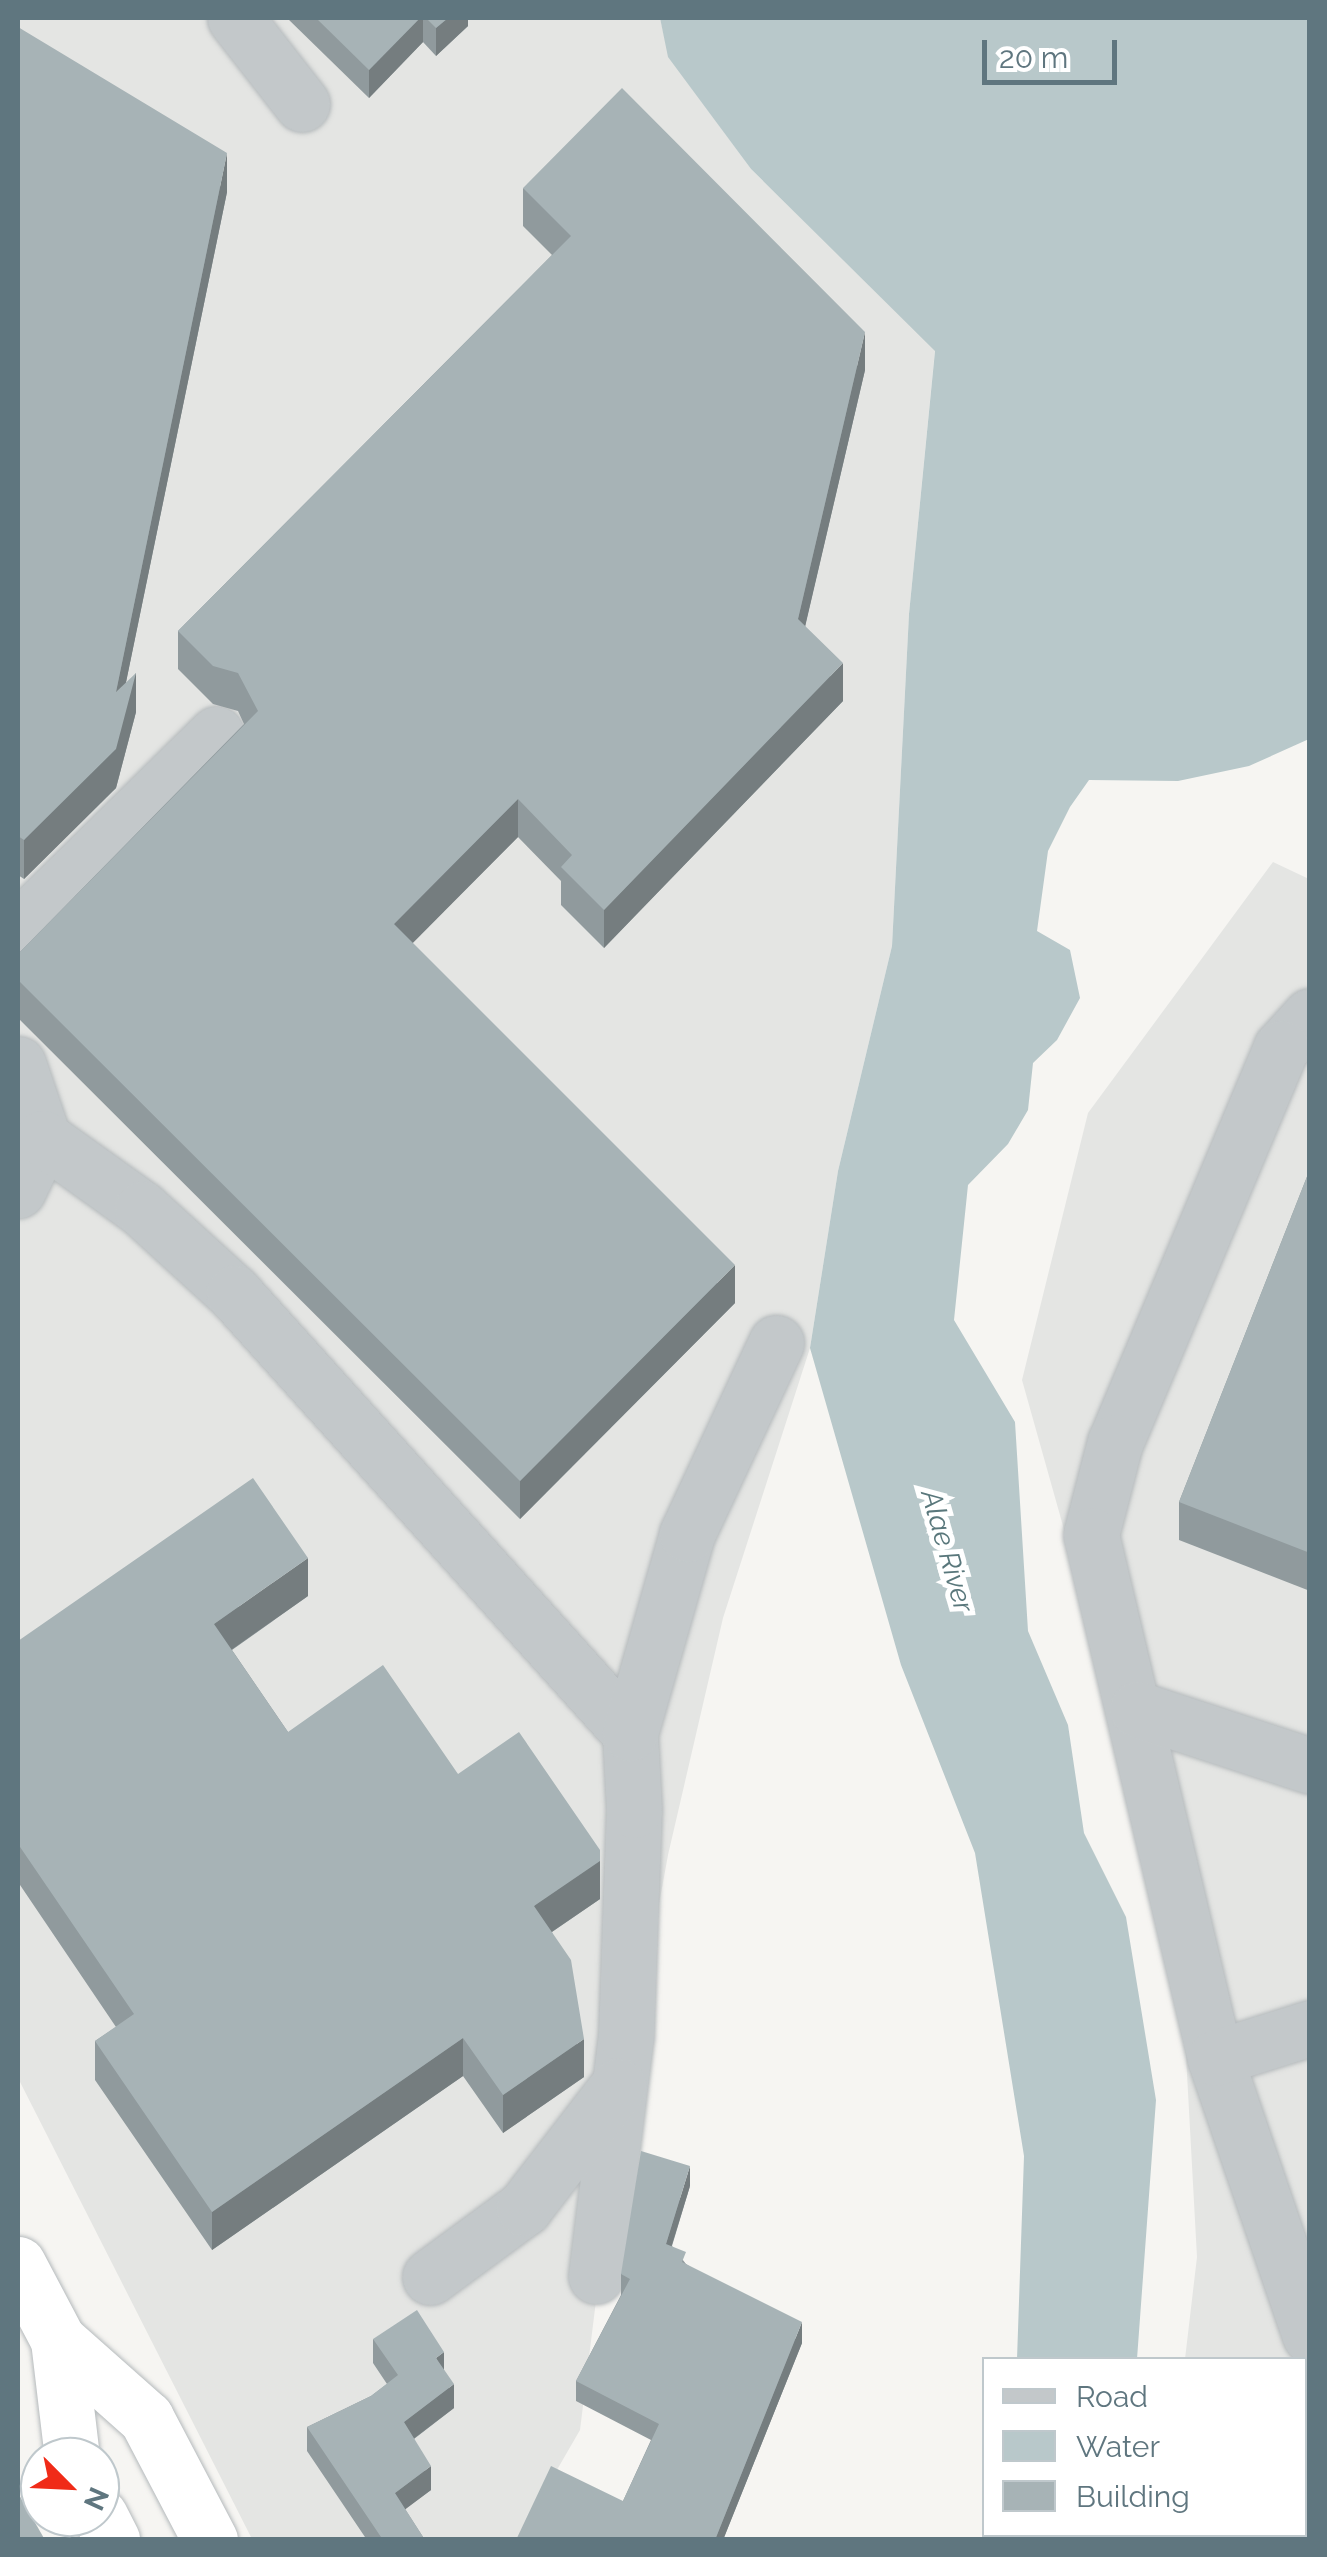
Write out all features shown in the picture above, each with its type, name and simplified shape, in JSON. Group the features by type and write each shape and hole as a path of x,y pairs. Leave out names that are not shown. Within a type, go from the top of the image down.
{"highway":[{"path":"18,2264 58,2340 146,2418 210,2540"},
{"path":"58,2340 70,2437"}],"lane":[{"path":"235,18 302,104"},
{"path":"18,942 30,917 216,734"},
{"path":"1310,1016 1280,1048 1094,1504 1091,1535 1137,1709 1215,2058 1310,2335"},
{"path":"18,1064 42,1138 142,1209 234,1293 630,1732"},
{"path":"18,1190 42,1138"},
{"path":"596,2276 620,2084 633,1829 630,1732 687,1534 776,1344"},
{"path":"1137,1709 1310,1766"},
{"path":"1215,2058 1310,2028"},
{"path":"430,2277 524,2208 620,2084"}],"shaded area":[{"path":"18,18 660,18 669,57 751,169 935,350 909,614 892,946 838,1171 810,1348 723,1618 668,1855 616,2139 580,2430 517,2539 252,2539 18,2078"},
{"path":"1273,862 1309,879 1309,2539 1165,2539 1307,2537 1307,2357 1185,2357 1197,2257 1184,2019 1117,1718 1022,1380 1088,1113"}],"water":[{"name":"Alae River","path":"660,18 1309,18 1309,739 1249,766 1178,781 1089,780 1070,807 1048,851 1037,931 1070,950 1080,998 1057,1040 1033,1063 1028,1110 1008,1144 968,1185 954,1320 1015,1422 1028,1631 1068,1725 1084,1833 1126,1917 1156,2100 1137,2357 1017,2357 1024,2156 975,1853 901,1665 810,1348 838,1171 892,946 909,614 935,351 751,169 668,57"}],"building":[{"path":"316,18 420,18 369,70"},
{"path":"426,18 448,18 436,28"},
{"path":"18,27 227,153 116,692 136,673 116,749 24,840 18,836"},
{"path":"622,88 865,332 798,619 843,663 604,910 561,867 572,855 518,799 394,924 735,1265 520,1481 18,980 18,954 258,711 238,673 213,666 178,631 571,236 523,188"},
{"path":"1310,1169 1310,1553 1179,1502"},
{"path":"253,1478 308,1558 214,1624 288,1732 383,1665 458,1774 519,1732 600,1850 600,1861 534,1906 571,1960 584,2039 503,2095 463,2038 212,2212 95,2041 134,2014 18,1844 18,1641"},
{"path":"641,2151 690,2166 666,2244 686,2252 682,2262 802,2322 715,2540 516,2540 551,2466 623,2501 659,2424 576,2381 630,2279 621,2274"},
{"path":"417,2310 444,2352 436,2358 454,2384 404,2422 431,2466 395,2493 425,2540 383,2540 307,2427 371,2396 398,2375 373,2339"},
{"path":"18,2493 20,2537 45,2540 18,2540"},
{"path":"1310,2497 1310,2540 1280,2540 1307,2537"}]}
